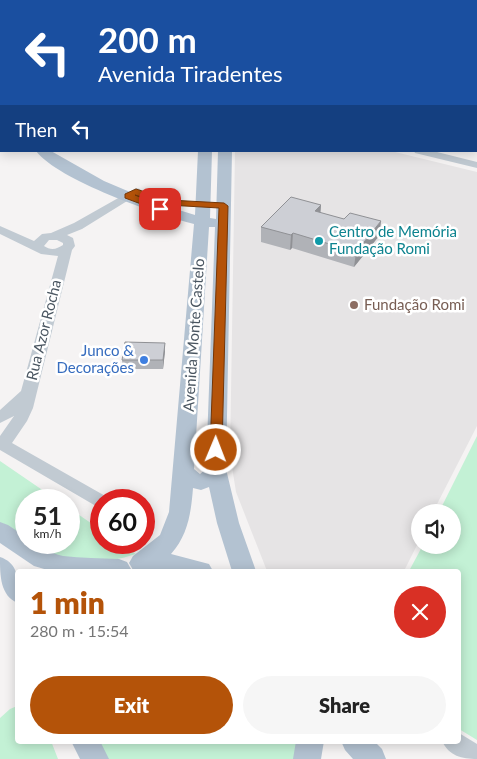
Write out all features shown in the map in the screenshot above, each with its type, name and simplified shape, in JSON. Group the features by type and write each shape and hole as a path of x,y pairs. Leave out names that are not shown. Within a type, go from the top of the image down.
{"main road":[{"path":"43,152 70,170 132,194 168,203 202,221"},
{"path":"56,152 132,194 174,214 189,224 223,214"},
{"name":"Avenida Monte Castelo","path":"143,562 166,546 177,526 184,472 202,221 205,152"},
{"name":"Avenida Monte Castelo","path":"225,152 216,469 228,523 243,569"},
{"path":"184,472 190,479 202,482 211,478 216,469"},
{"path":"0,531 42,559 62,565 107,569"},
{"path":"121,569 143,562 171,563 194,569"},
{"path":"0,566 15,588"},
{"path":"86,744 94,759"},
{"path":"307,759 310,744"},
{"path":"358,744 372,759"}],"street":[{"path":"423,152 477,165"},
{"path":"446,152 477,160"},
{"name":"Rua Azor Rocha","path":"60,268 45,244 132,194"},
{"name":"Rua Azor Rocha","path":"1,443 20,423 27,405 28,393 66,244 78,226"},
{"path":"0,230 15,237 45,244 66,244"},
{"path":"45,244 57,252 66,244"},
{"name":"Rua Azor Rocha","path":"0,418 14,408 28,393"},
{"path":"1,443 90,496"},
{"path":"458,744 477,757"}],"shaded area":[{"name":"Fundação Romi","path":"235,152 395,152 477,172 477,426 437,504 411,504 412,554 405,569 266,569 236,492 230,454"}],"green space":[{"path":"477,436 477,740 461,730 461,569 410,569 418,554 461,554 461,504 443,504"},
{"path":"0,461 41,489 15,489 15,535 0,525"},
{"path":"80,516 90,522 90,554 136,554 98,562 64,558 51,554 80,554"},
{"path":"15,707 15,744 52,744 58,759 0,759 0,718"},
{"path":"99,744 298,744 298,759 108,759"}],"building":[{"path":"291,197 321,205 315,211 344,219 350,213 381,221 356,252 293,233 291,235 261,227"},
{"path":"125,342 165,343 163,360 122,360"}],"place":[{"name":"Centro de Memória Fundação Romi","path":"319,241"},
{"name":"Fundação Romi","path":"354,305"},
{"name":"Junco & Decorações","path":"144,360"}],"route":[{"path":"160,209 128,196 136,191 168,203 224,206 216,450"}]}
